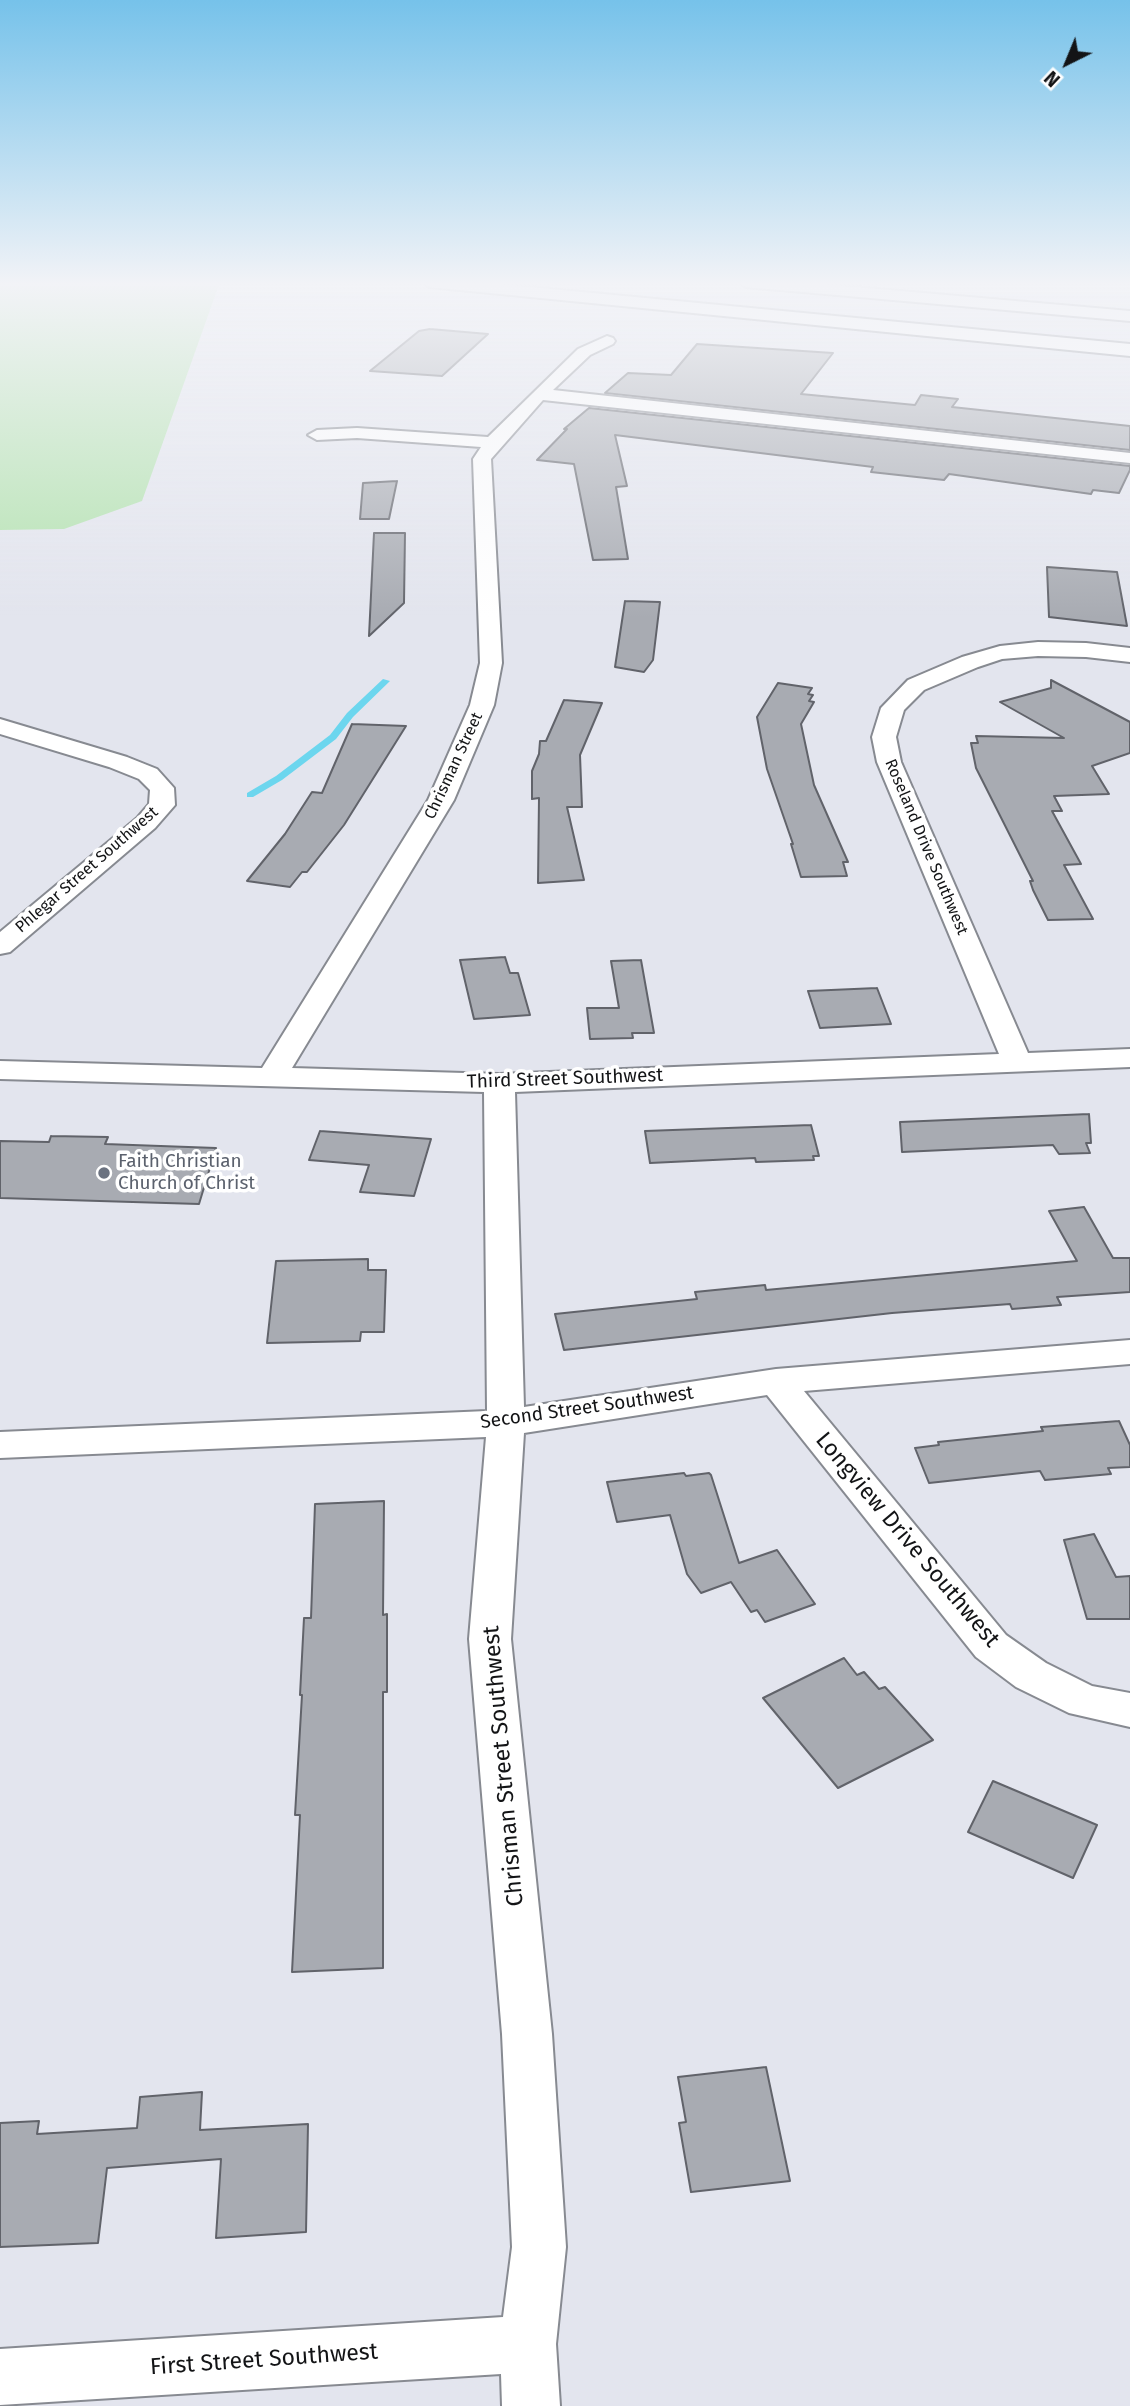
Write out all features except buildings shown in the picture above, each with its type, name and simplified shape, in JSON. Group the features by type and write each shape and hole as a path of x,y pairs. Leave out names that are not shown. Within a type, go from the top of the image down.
{"street":[{"name":"Chrisman Street","path":"271,1077 441,800 482,705 491,663 482,459 492,443 538,394"},
{"path":"541,394 1130,458"},
{"path":"317,435 358,433 492,443"},
{"name":"Roseland Drive Southwest","path":"1017,1062 889,762 884,737 893,708 916,685 999,653 1038,649 1086,650 1130,655"},
{"name":"Phlegar Street Southwest","path":"0,726 118,762 148,774 162,788 162,805 146,823 0,946"},
{"name":"Third Street Southwest","path":"0,1070 499,1083 1130,1058"},
{"name":"Chrisman Street Southwest","path":"499,1083 506,1423 490,1639 527,2034 539,2247 528,2344 531,2406"},
{"name":"Second Street Southwest","path":"0,1445 506,1423 776,1381 1130,1352"},
{"name":"Longview Drive Southwest","path":"776,1381 990,1646 1031,1675 1084,1701 1130,1710"},
{"name":"First Street Southwest","path":"0,2376 528,2344"}],"green space":[{"path":"0,394 180,394 142,501 64,529 0,530"}],"waterway":[{"path":"250,795 279,778 333,737 350,715 386,681"}],"place":[{"name":"Faith Christian Church of Christ","path":"104,1173"}]}
